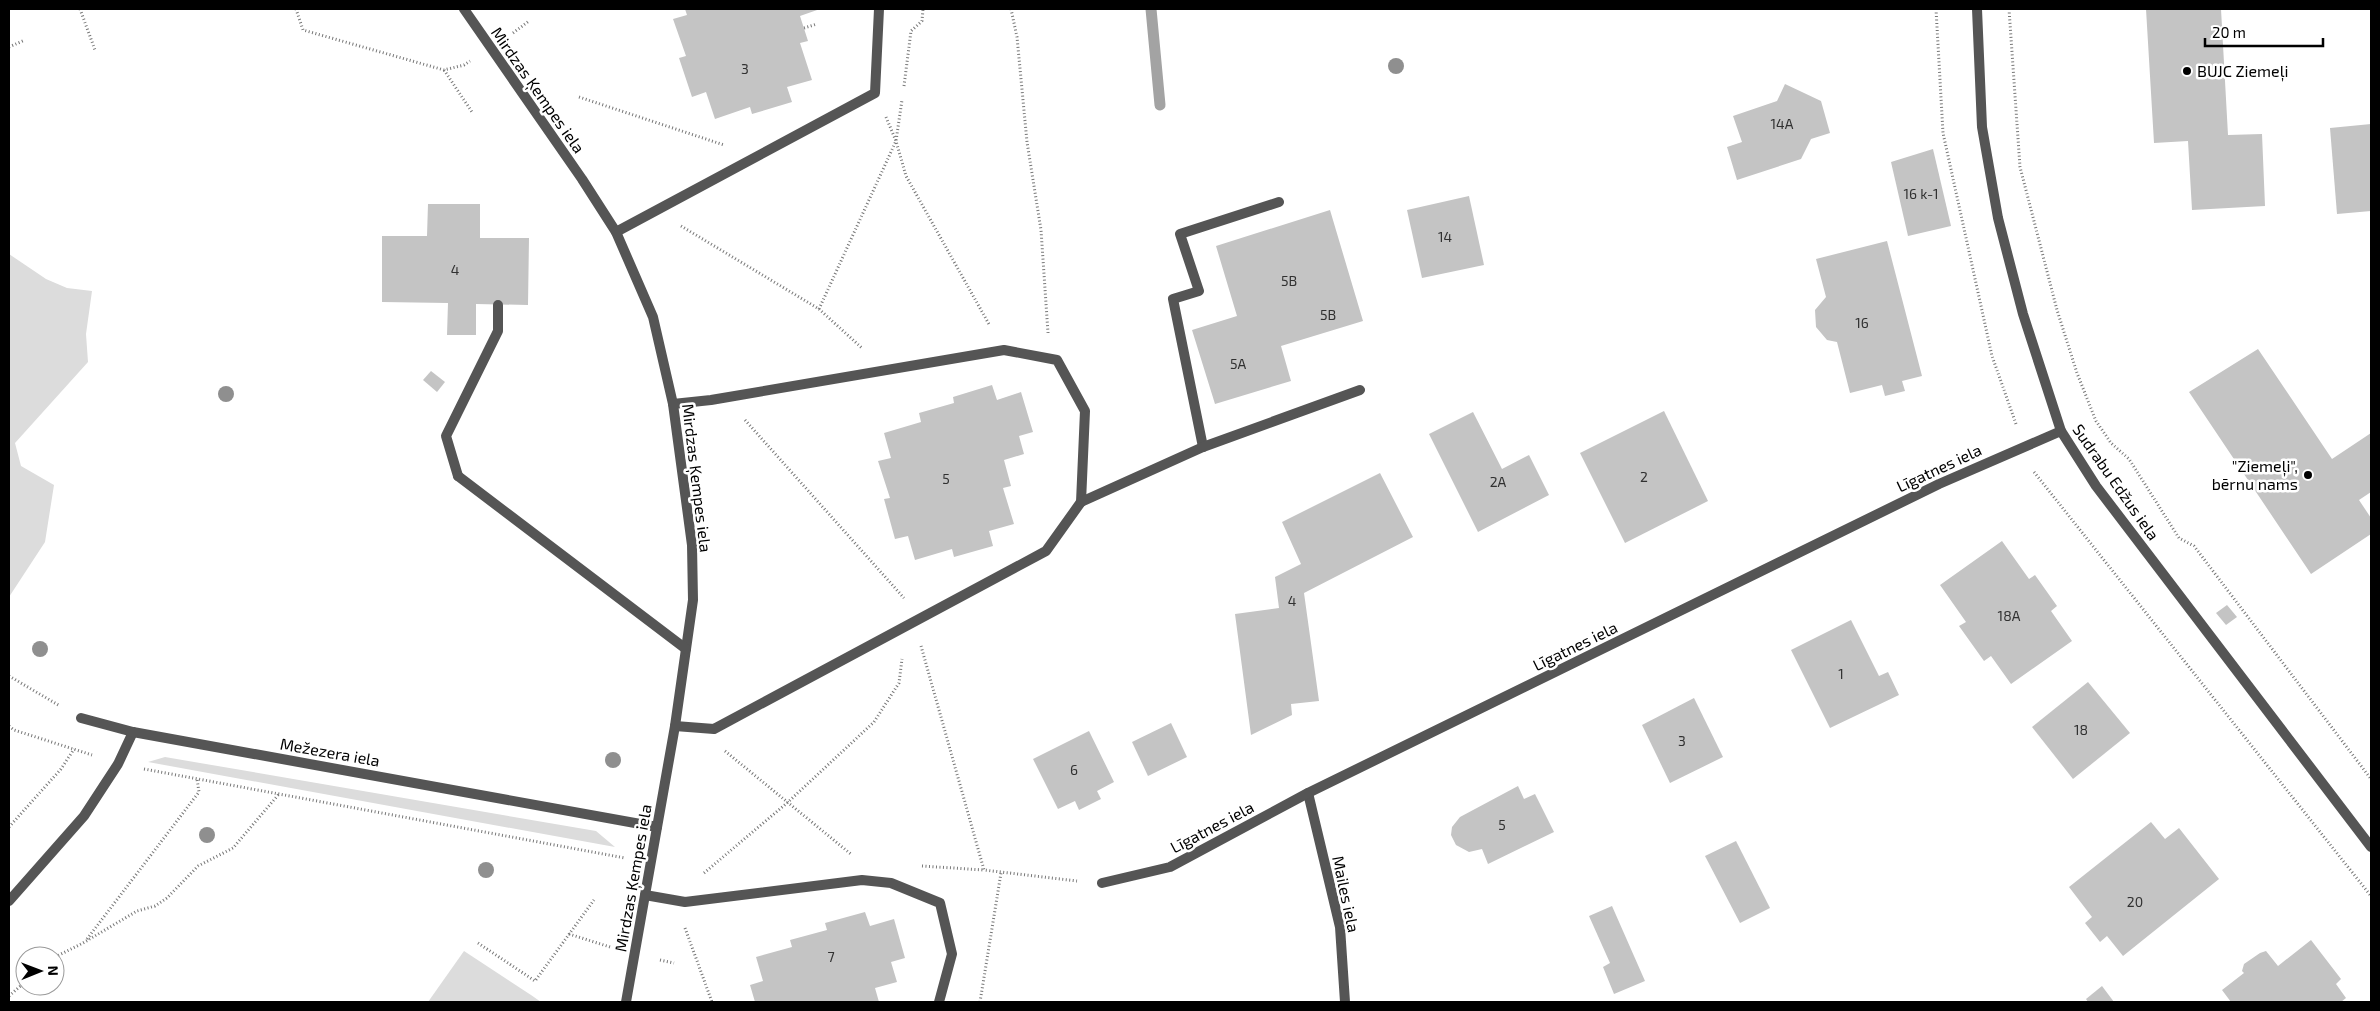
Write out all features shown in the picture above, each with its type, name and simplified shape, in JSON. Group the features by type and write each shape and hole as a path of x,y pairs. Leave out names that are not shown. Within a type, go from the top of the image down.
{"street":[{"name":"Mirdzas Ķempes iela","path":"464,9 582,178 616,232 653,317 673,404 692,546 692,600 674,726 626,1002"},
{"path":"616,232 875,93 879,9"},
{"name":"Sudrabu Edžus iela","path":"1977,9 1982,127 1998,218 2023,314 2061,431 2096,486 2371,847"},
{"path":"1203,447 1173,300 1199,291 1180,234 1279,202"},
{"path":"498,305 498,331 446,436 458,476 686,649"},
{"path":"673,404 711,400 1004,350 1057,360 1086,411 1081,502"},
{"path":"674,726 714,729 1046,551 1081,502 1203,447 1360,390"},
{"name":"Līgatnes iela","path":"1102,883 1170,866 1308,793 1938,484 2061,431"},
{"name":"Mežezera iela","path":"81,718 133,732 657,827"},
{"path":"9,902 84,816 118,764 133,732"},
{"name":"Mailes iela","path":"1308,793 1340,927 1345,1002"},
{"path":"645,894 685,902 862,880 891,884 908,890 940,903 952,954 939,1002"}],"path":[{"path":"80,9 95,50"},
{"path":"296,9 303,30 444,70 464,65 529,21"},
{"path":"819,309 896,141 911,31 922,21 922,9"},
{"path":"1010,9 1017,37 1027,142 1041,230 1049,359"},
{"path":"2009,9 2020,167 2057,310 2077,373 2096,421 2111,443 2129,459 2179,538 2194,546 2371,778"},
{"path":"804,28 817,24"},
{"path":"9,47 25,40"},
{"path":"444,70 472,112"},
{"path":"875,93 896,141 906,176 1004,350"},
{"path":"580,98 730,147"},
{"path":"656,211 819,309 838,324 886,370"},
{"path":"685,902 706,870 787,803 874,722 899,683 900,663 914,623"},
{"path":"9,676 81,718"},
{"path":"9,726 14,730 118,764 618,856 650,865"},
{"path":"714,729 726,753 854,857"},
{"path":"9,827 61,769 74,749"},
{"path":"83,944 199,792 197,778"},
{"path":"65,952 83,944 138,911 155,906 167,898 198,866 234,848 280,794"},
{"path":"918,866 984,870"},
{"path":"980,1002 1001,873 1102,883"},
{"path":"478,943 535,981 594,900"},
{"path":"682,921 712,1002"},
{"path":"569,934 613,948"}],"shaded area":[{"path":"9,254 46,279 67,288 92,291 86,334 88,362 15,443 21,466 54,485 45,542 9,597"},
{"path":"165,757 596,831 615,847 148,762"},
{"path":"464,951 531,995 541,1002 428,1002"}],"building":[{"path":"685,9 820,9 800,16 808,41 800,43 812,80 787,87 792,102 752,114 750,107 715,119 706,92 692,97 679,58 686,56 673,19 687,15"},
{"name":"BUJC Ziemeļi","path":"2146,9 2221,9 2228,135 2262,134 2265,206 2192,210 2188,141 2154,143"},
{"path":"1785,84 1821,101 1830,133 1811,139 1801,159 1737,180 1727,147 1742,142 1733,116 1777,101"},
{"path":"2371,124 2371,211 2337,214 2330,128"},
{"path":"1933,149 1951,226 1908,236 1891,162"},
{"path":"1469,196 1484,265 1422,278 1407,210"},
{"path":"428,204 480,204 480,238 529,238 528,305 476,304 476,335 447,335 448,303 382,302 382,236 427,236"},
{"path":"1330,210 1363,321 1281,346 1291,381 1215,404 1192,330 1237,316 1216,246"},
{"path":"1887,241 1922,376 1902,381 1905,391 1885,396 1882,385 1850,393 1837,342 1827,340 1816,327 1815,310 1826,297 1816,259"},
{"name":"\"Ziemeļi\", bērnu nams","path":"2258,349 2332,459 2371,433 2371,492 2359,500 2371,518 2371,534 2311,574 2189,392"},
{"path":"431,371 445,382 437,392 423,380"},
{"path":"992,385 997,400 1021,392 1033,432 1019,436 1024,454 1004,460 1011,486 1003,488 1014,524 989,531 993,546 954,557 952,549 915,560 908,536 895,539 884,499 890,498 878,461 891,458 884,433 921,422 919,413 954,403 953,397"},
{"path":"1664,411 1708,501 1625,543 1580,453"},
{"path":"1473,412 1502,469 1529,455 1549,495 1478,532 1429,434"},
{"path":"1380,473 1413,537 1304,593 1319,701 1291,704 1292,715 1251,735 1235,614 1279,608 1275,577 1301,564 1282,522"},
{"path":"2002,541 2029,579 2035,575 2057,606 2051,611 2072,641 2011,684 1991,656 1984,661 1959,626 1966,622 1940,585"},
{"path":"2227,605 2237,617 2226,625 2216,613"},
{"path":"1851,620 1879,676 1888,672 1899,695 1830,728 1791,650"},
{"path":"2088,682 2130,733 2073,779 2032,727"},
{"path":"1694,698 1723,757 1670,783 1642,725"},
{"path":"1171,723 1187,757 1148,776 1132,742"},
{"path":"1089,731 1114,782 1097,791 1101,799 1079,810 1075,801 1058,809 1033,759"},
{"path":"1518,786 1524,799 1535,794 1554,832 1488,864 1482,849 1469,852 1456,845 1451,835 1452,827 1460,817"},
{"path":"2151,822 2165,839 2179,828 2219,879 2123,956 2107,936 2100,942 2085,923 2092,917 2069,887"},
{"path":"1736,841 1770,908 1740,923 1705,856"},
{"path":"1612,906 1645,981 1614,994 1603,967 1610,963 1589,916"},
{"path":"865,912 870,926 894,919 905,958 891,962 897,982 875,988 879,1002 755,1002 750,985 763,981 756,957 792,947 790,940 827,930 825,923"},
{"path":"2311,940 2341,979 2336,984 2346,998 2341,1002 2231,1002 2222,990 2244,973 2242,971 2244,964 2260,953 2266,951 2278,966"},
{"path":"2102,986 2114,1002 2088,1002 2086,999"}],"waterway":[{"path":"1151,9 1160,105"}],"place":[{"name":"BUJC Ziemeļi","path":"2187,71"},
{"name":"\"Ziemeļi\", bērnu nams","path":"2308,475"}]}
